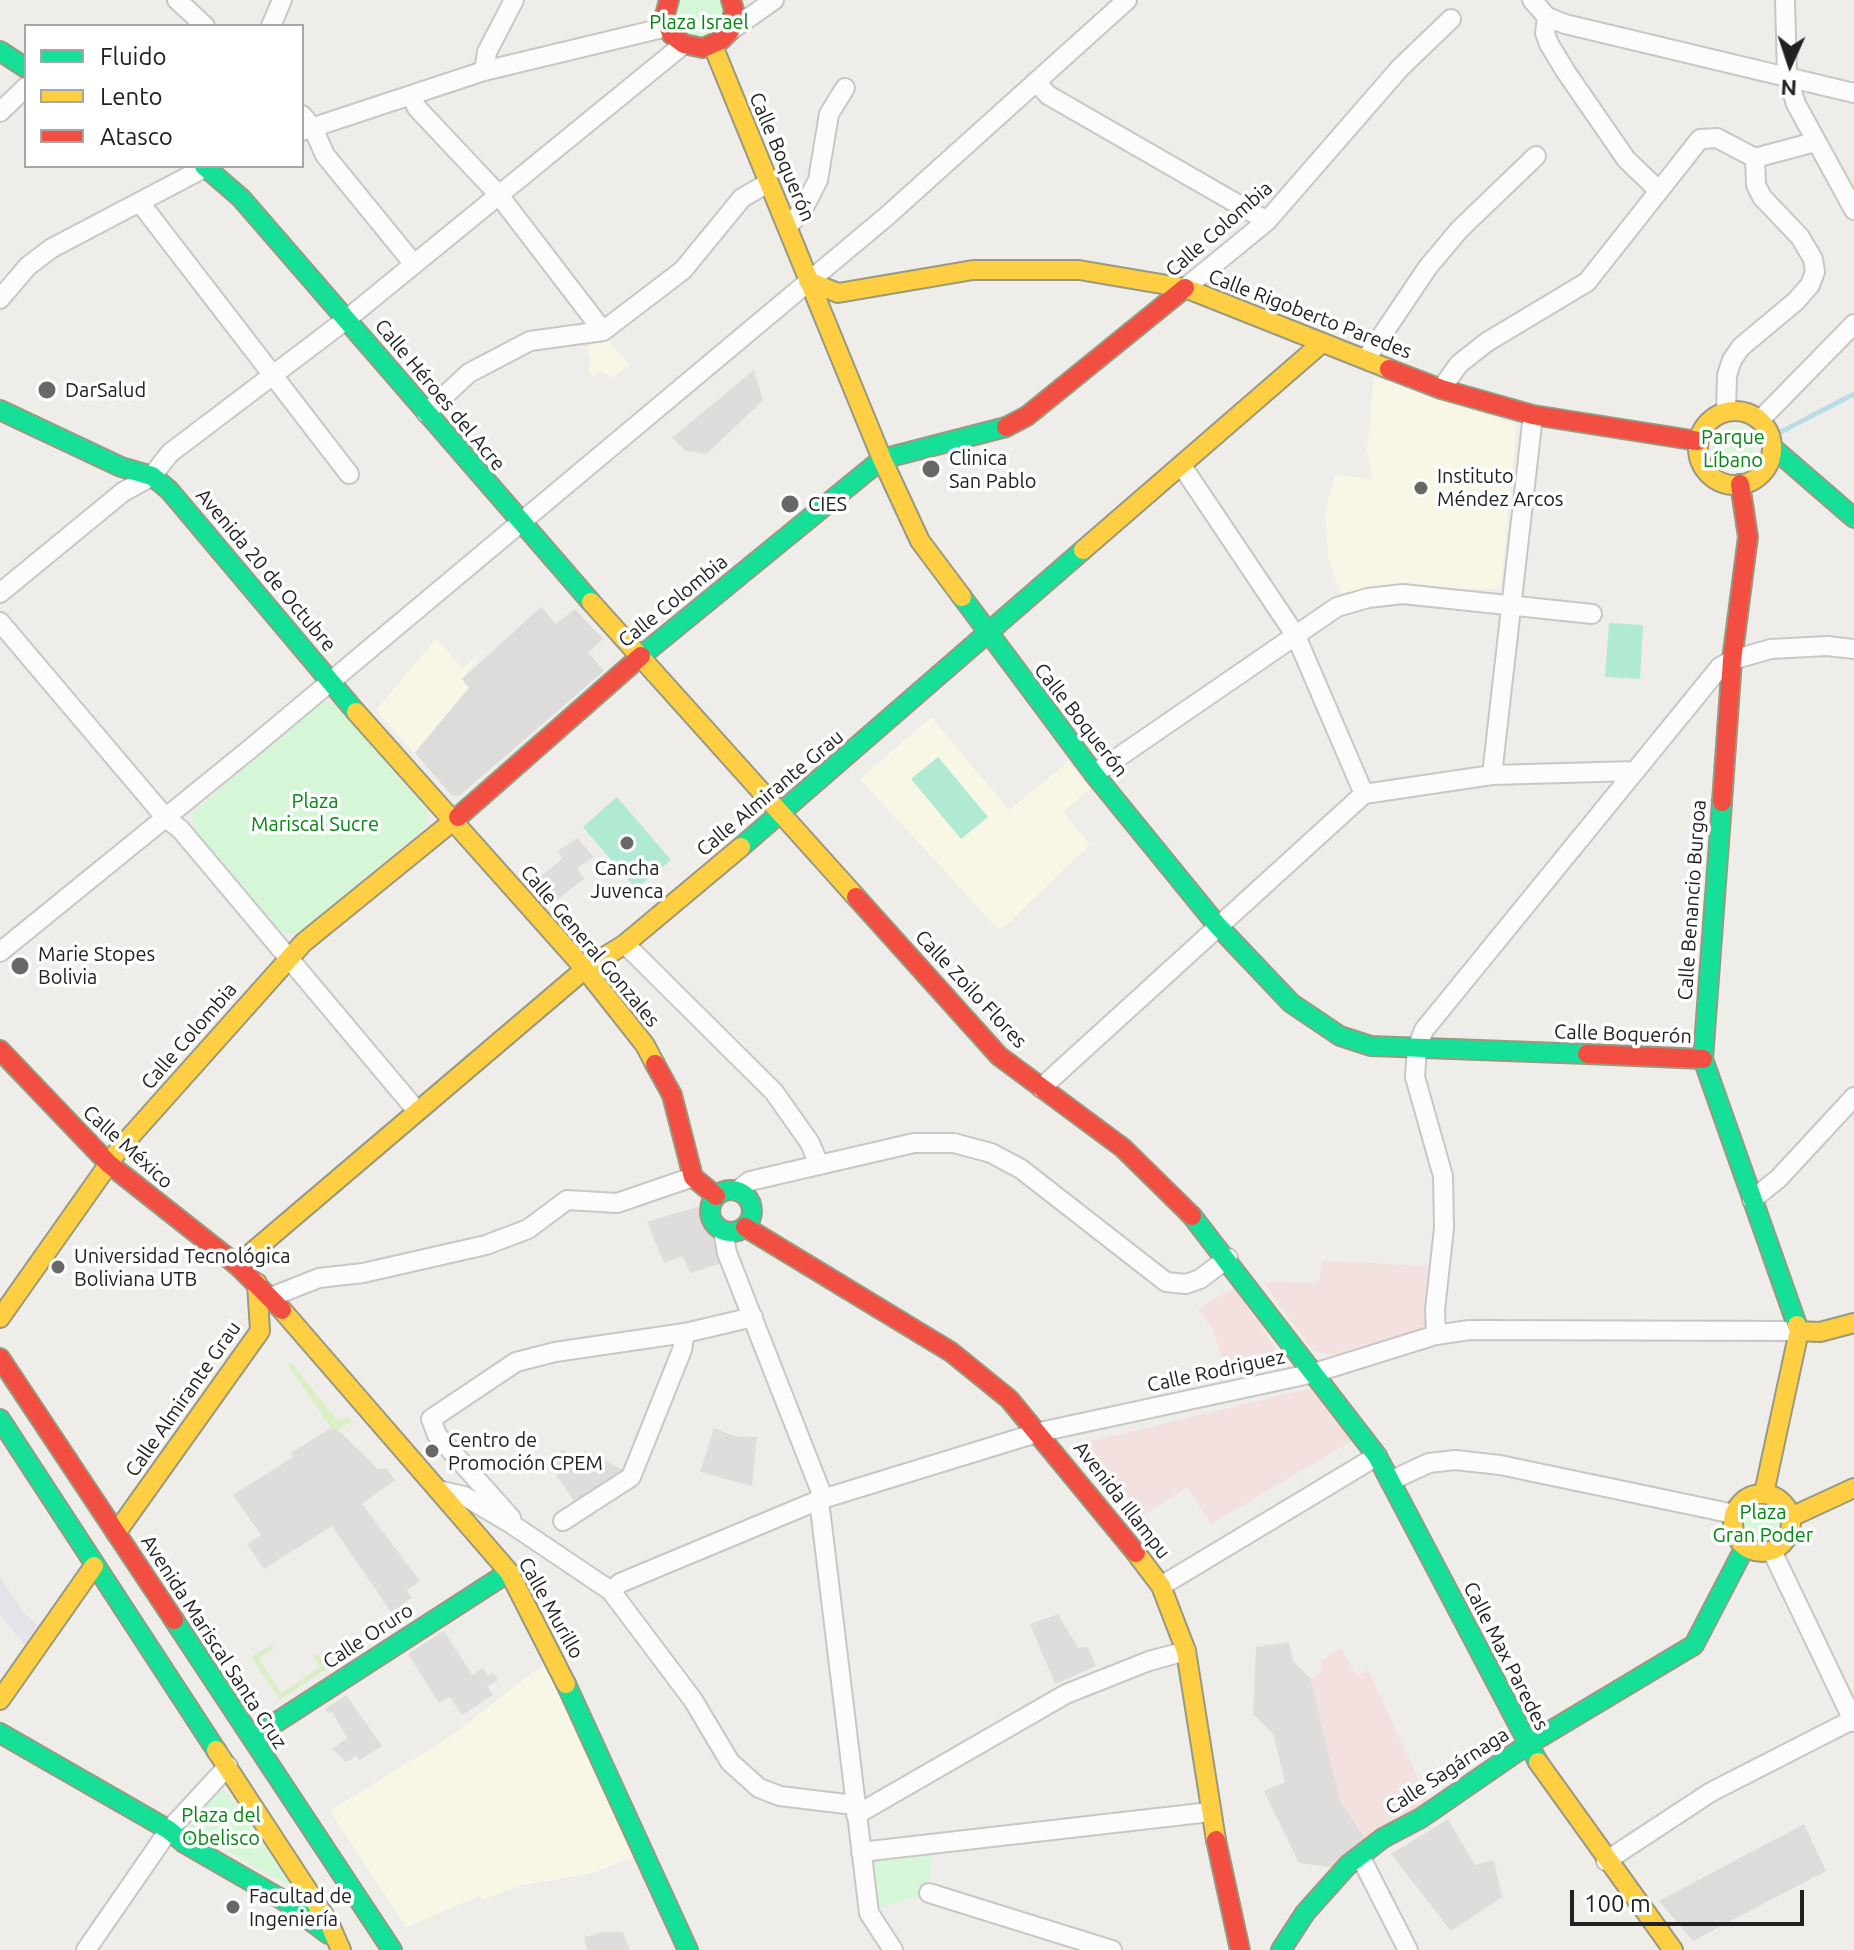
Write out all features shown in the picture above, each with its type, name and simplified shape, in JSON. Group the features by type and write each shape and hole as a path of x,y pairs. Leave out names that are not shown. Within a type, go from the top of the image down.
{"main road":[{"path":"669,0 665,15 667,27 684,44 693,48 713,46 730,31 734,10 731,0"},
{"name":"Calle Boquerón","path":"713,46 882,459 920,541 1094,774 1217,925 1291,1003 1340,1036 1371,1046 1703,1059"},
{"path":"0,51 24,67"},
{"name":"Calle Héroes del Acre","path":"208,168 241,198 520,524 639,657"},
{"name":"Calle Rigoberto Paredes","path":"808,281 828,292 838,293 973,270 1037,268 1079,270 1185,288 1441,389 1533,415 1698,441"},
{"name":"Calle Colombia","path":"0,1318 109,1164 286,958 639,657 882,459 1001,430 1014,423 1185,288"},
{"name":"Calle Almirante Grau","path":"237,1265 585,969 625,944 782,812 1322,343"},
{"name":"Avenida 20 de Octubre","path":"0,410 121,467 152,476 169,490 329,680 452,819"},
{"path":"1775,457 1757,477 1740,484 1728,484 1708,474 1701,464 1698,441 1708,422 1726,412 1738,411 1760,420 1775,457 1854,518"},
{"name":"Calle Benancio Burgoa","path":"1740,484 1748,537 1732,660 1703,1059 1799,1331"},
{"name":"Calle Zoilo Flores","path":"639,657 999,1056 1123,1148 1182,1204 1228,1258 1314,1373"},
{"name":"Calle General Gonzales","path":"452,819 585,969 645,1045 672,1095 693,1177"},
{"name":"Calle México","path":"0,1050 109,1164 237,1265"},
{"path":"693,1177 716,1196"},
{"path":"726,1190 737,1191 752,1206 745,1227 734,1232 723,1231 711,1219 709,1211 716,1196 726,1190"},
{"name":"Avenida Illampu","path":"745,1227 951,1352 1009,1399 1040,1432 1161,1586 1186,1651 1210,1812 1240,1950"},
{"name":"Calle Murillo","path":"237,1265 271,1297 509,1572 595,1741 688,1950"},
{"name":"Calle Almirante Grau","path":"0,1700 260,1331 257,1283"},
{"name":"Calle Rodriguez","path":"1799,1331 1820,1332 1854,1323"},
{"path":"1764,1493 1799,1331"},
{"name":"Avenida Mariscal Santa Cruz","path":"0,1358 392,1950"},
{"name":"Calle Max Paredes","path":"1314,1373 1377,1456 1527,1745 1606,1861 1673,1950"},
{"path":"0,1419 329,1923 337,1944"},
{"path":"1791,1517 1854,1488"},
{"path":"1764,1493 1781,1501 1791,1517 1786,1541 1763,1553 1745,1547 1734,1533 1734,1514 1745,1499 1764,1493"},
{"name":"Calle Sagárnaga","path":"1281,1950 1305,1913 1360,1856 1383,1838 1421,1818 1527,1745 1694,1645 1745,1547"},
{"name":"Calle Oruro","path":"228,1766 272,1725 509,1572"},
{"path":"0,1733 283,1900 337,1944"},
{"path":"364,1941 377,1926"}],"street":[{"path":"177,0 203,24"},
{"path":"272,24 282,0"},
{"path":"484,71 487,52 514,0"},
{"path":"730,31 774,0"},
{"path":"0,952 520,524 808,281 1127,0"},
{"path":"1532,0 1547,17 1589,31 1854,93"},
{"path":"1785,0 1787,76 1796,104 1854,210"},
{"path":"1547,17 1545,33 1566,72 1626,159 1657,189"},
{"name":"Calle Colombia","path":"1185,288 1267,221 1400,68 1451,19"},
{"path":"413,263 325,155 306,125 412,98 484,71 667,27"},
{"path":"0,593 123,492 152,476 170,453 347,319 684,44"},
{"path":"1036,82 1048,95 1267,221"},
{"path":"788,226 802,211 818,180 829,114 845,88"},
{"path":"0,112 24,89"},
{"path":"412,98 417,108 498,194 603,331"},
{"path":"1441,389 1459,364 1487,342 1587,282 1657,189 1700,139 1717,138 1755,158 1815,142"},
{"path":"1366,359 1428,267 1459,230 1536,156"},
{"path":"1726,412 1727,375 1732,360 1741,347 1796,301 1810,285 1815,272 1813,259 1800,237 1762,197 1756,185 1755,158"},
{"path":"0,299 28,266 52,248 141,204 203,168"},
{"path":"426,413 486,361 530,341 603,331 683,270 742,198 768,183"},
{"path":"141,204 349,474"},
{"path":"1760,420 1854,324"},
{"path":"1492,775 1533,415"},
{"path":"1182,466 1296,636 1364,794"},
{"path":"1094,774 1337,607 1368,598 1403,594 1592,614"},
{"path":"0,622 165,817 181,830 417,1111"},
{"path":"1436,1335 1435,1310 1444,1228 1443,1176 1418,1097 1415,1077 1417,1048 1432,1017 1720,667 1732,660 1771,649 1827,646 1854,649"},
{"path":"1041,1088 1364,794 1492,775 1635,771"},
{"path":"625,944 774,1092 810,1143 819,1165"},
{"path":"1752,1200 1779,1178 1854,1097"},
{"path":"737,1191 750,1181 914,1143 973,1146 1021,1169 1166,1282 1186,1284 1200,1279 1228,1258"},
{"path":"271,1297 319,1278 363,1273 486,1245 528,1229 567,1200 617,1203 693,1177"},
{"path":"723,1231 727,1253 821,1492 819,1500 869,1913 893,1950"},
{"path":"510,1523 512,1519 437,1435 431,1419 516,1362 555,1352 685,1333 753,1317"},
{"name":"Calle Rodriguez","path":"611,1591 620,1583 819,1500 1040,1432 1314,1373 1436,1335 1469,1330 1799,1331"},
{"path":"563,1521 631,1477 682,1350 685,1333"},
{"path":"1161,1586 1377,1456"},
{"path":"1390,1481 1429,1463 1470,1461 1734,1514"},
{"path":"442,1491 464,1496 510,1523 611,1591 693,1700 730,1762 759,1788 780,1796 855,1810 1066,1694 1149,1661 1186,1651"},
{"path":"1606,1861 1711,1792 1854,1720 1772,1551"},
{"path":"86,1950 169,1830 228,1766"},
{"path":"861,1852 1210,1812"},
{"path":"1360,1856 1408,1950"},
{"path":"929,1893 1112,1950"}],"shaded area":[{"path":"604,336 630,365 612,378 602,371 592,376 588,369 591,360 586,349"},
{"path":"754,370 763,400 707,454 686,451 672,438"},
{"name":"Instituto Méndez Arcos","path":"1374,377 1517,425 1501,585 1493,589 1341,592 1329,562 1325,514 1335,475 1373,479 1367,451"},
{"path":"541,607 556,624 575,609 603,639 588,653 604,671 459,796 451,795 415,753 469,688 462,679"},
{"path":"437,638 462,669 487,647 462,679 469,687 414,753 376,710"},
{"path":"931,717 1009,810 1068,762 1091,788 1063,812 1090,845 1000,931 860,779"},
{"path":"577,838 594,857 577,868 584,879 546,908 528,887 562,859 558,851"},
{"path":"700,1206 722,1263 690,1273 683,1256 664,1263 647,1222"},
{"path":"1322,1261 1432,1266 1427,1327 1330,1355 1313,1351 1263,1282 1319,1283"},
{"path":"1233,1288 1282,1360 1227,1372 1213,1330 1198,1309"},
{"path":"1316,1387 1353,1440 1211,1524 1187,1487 1131,1523 1075,1445"},
{"path":"334,1426 378,1469 386,1468 395,1480 362,1504 420,1581 407,1590 412,1598 405,1602 407,1614 397,1621 332,1526 264,1569 247,1544 261,1535 233,1495 293,1457 291,1453"},
{"path":"714,1428 734,1436 757,1437 752,1486 700,1472"},
{"path":"563,1450 581,1458 584,1450 625,1471 575,1503 549,1464"},
{"path":"0,1577 24,1613 39,1626 25,1645 0,1615"},
{"path":"1058,1614 1078,1648 1088,1647 1096,1666 1055,1684 1030,1624"},
{"path":"444,1631 472,1675 483,1668 488,1676 493,1673 498,1680 487,1686 493,1695 462,1715 450,1697 439,1703 408,1654"},
{"path":"1289,1642 1293,1661 1311,1679 1340,1801 1368,1842 1339,1868 1299,1863 1264,1791 1285,1782 1273,1734 1253,1714 1256,1647"},
{"path":"1340,1647 1357,1676 1368,1670 1429,1802 1368,1842 1340,1801 1311,1679 1322,1672 1320,1662"},
{"path":"550,1663 635,1856 590,1874 522,1885 482,1900 480,1896 406,1927 330,1811 454,1734 534,1671"},
{"path":"346,1695 382,1746 360,1760 356,1756 346,1762 332,1749 347,1738 332,1712 328,1713 325,1709"},
{"path":"1448,1819 1475,1865 1494,1860 1502,1897 1451,1931 1391,1854"},
{"path":"1804,1824 1826,1871 1693,1941 1659,1901"},
{"path":"603,1932 623,1932 630,1950 587,1950 584,1937"}],"green space":[{"name":"Plaza Israel","path":"674,0 725,0 720,35 684,39"},
{"name":"Parque Líbano","path":"1733,427 1748,433 1754,448 1748,463 1733,469 1718,463 1712,448 1718,433"},
{"path":"1609,623 1643,625 1640,679 1605,677"},
{"name":"Plaza Mariscal Sucre","path":"328,702 335,704 427,810 428,817 425,828 297,934 287,934 278,930 195,832 192,813 316,706"},
{"path":"938,757 988,817 961,839 911,779"},
{"name":"Cancha Juvenca","path":"617,797 671,860 636,889 583,827"},
{"path":"291,1362 338,1421 348,1417 352,1421 338,1430 331,1428 288,1365"},
{"name":"Plaza Gran Poder","path":"1763,1502 1778,1508 1784,1523 1778,1538 1763,1544 1748,1538 1742,1523 1748,1508"},
{"path":"272,1644 274,1648 259,1659 281,1693 320,1667 313,1656 318,1653 328,1668 280,1700 251,1657"},
{"name":"Plaza del Obelisco","path":"220,1791 225,1791 293,1888 186,1827"},
{"path":"932,1846 929,1893 871,1910 872,1851"}],"waterway":[{"path":"1771,437 1854,394"}],"traffic: fast":[{"path":"0,51 24,67"},
{"path":"206,168 241,198 591,602"},
{"path":"0,410 121,467 152,476 169,490 356,712"},
{"path":"641,656 882,459 1006,427"},
{"path":"1772,447 1854,518"},
{"path":"741,847 1083,550"},
{"path":"962,597 1094,774 1217,925 1291,1003 1340,1036 1371,1046 1587,1054"},
{"path":"1722,802 1703,1059 1797,1325"},
{"path":"731,1190 746,1196 752,1211 746,1226 731,1232 716,1226 710,1211 716,1196 731,1190"},
{"path":"1192,1216 1377,1456 1538,1762"},
{"path":"0,1419 216,1750"},
{"path":"1281,1950 1305,1913 1348,1865 1383,1838 1421,1818 1527,1745 1694,1645 1745,1547"},
{"path":"255,1741 272,1725 509,1572"},
{"path":"174,1620 392,1950"},
{"path":"566,1684 688,1950"},
{"path":"0,1733 169,1830 184,1843 283,1900 328,1934"}],"traffic: slow":[{"path":"713,46 882,459 920,541 962,597"},
{"path":"808,281 838,293 973,270 1079,270 1185,288 1389,369"},
{"path":"1083,550 1322,343"},
{"path":"1735,411 1756,417 1766,427 1772,448 1766,469 1756,479 1735,485 1714,479 1704,469 1698,448 1704,427 1714,417 1735,411"},
{"path":"591,602 856,897"},
{"path":"356,712 585,969 645,1045 655,1064"},
{"path":"0,1318 120,1148 303,943 458,817"},
{"path":"237,1265 585,969 625,944 741,847"},
{"path":"116,1533 260,1331 257,1283"},
{"path":"282,1310 509,1572 566,1684"},
{"path":"1799,1331 1820,1332 1854,1323"},
{"path":"1764,1493 1799,1331 1797,1325"},
{"path":"1791,1517 1854,1488"},
{"path":"1762,1494 1783,1502 1791,1523 1783,1544 1762,1552 1741,1544 1733,1523 1741,1502 1762,1494"},
{"path":"1136,1553 1161,1586 1186,1651 1216,1840"},
{"path":"0,1700 94,1566"},
{"path":"216,1750 329,1923 341,1950"},
{"path":"1538,1762 1673,1950"}],"traffic: jam":[{"path":"669,0 665,15 671,34 684,44 703,48 721,40 730,31 734,10 731,0"},
{"path":"1006,427 1027,416 1185,288"},
{"path":"1389,369 1441,389 1533,415 1698,441"},
{"path":"1722,802 1732,660 1748,537 1740,484"},
{"path":"458,817 641,656"},
{"path":"856,897 999,1056 1123,1148 1192,1216"},
{"path":"0,1050 109,1164 237,1265 282,1310"},
{"path":"1587,1054 1703,1059"},
{"path":"655,1064 672,1095 693,1177 716,1196"},
{"path":"745,1227 951,1352 1009,1399 1136,1553"},
{"path":"0,1358 174,1620"},
{"path":"1216,1840 1240,1950"}],"place":[{"name":"DarSalud","path":"47,390"},
{"name":"Clinica San Pablo","path":"931,469"},
{"name":"Instituto Méndez Arcos","path":"1421,488"},
{"name":"CIES","path":"790,504"},
{"name":"Cancha Juvenca","path":"627,843"},
{"name":"Marie Stopes Bolivia","path":"20,966"},
{"name":"Universidad Tecnológica Boliviana UTB","path":"58,1267"},
{"name":"Centro de Promoción CPEM","path":"432,1451"},
{"name":"Facultad de Ingeniería","path":"233,1907"}]}
